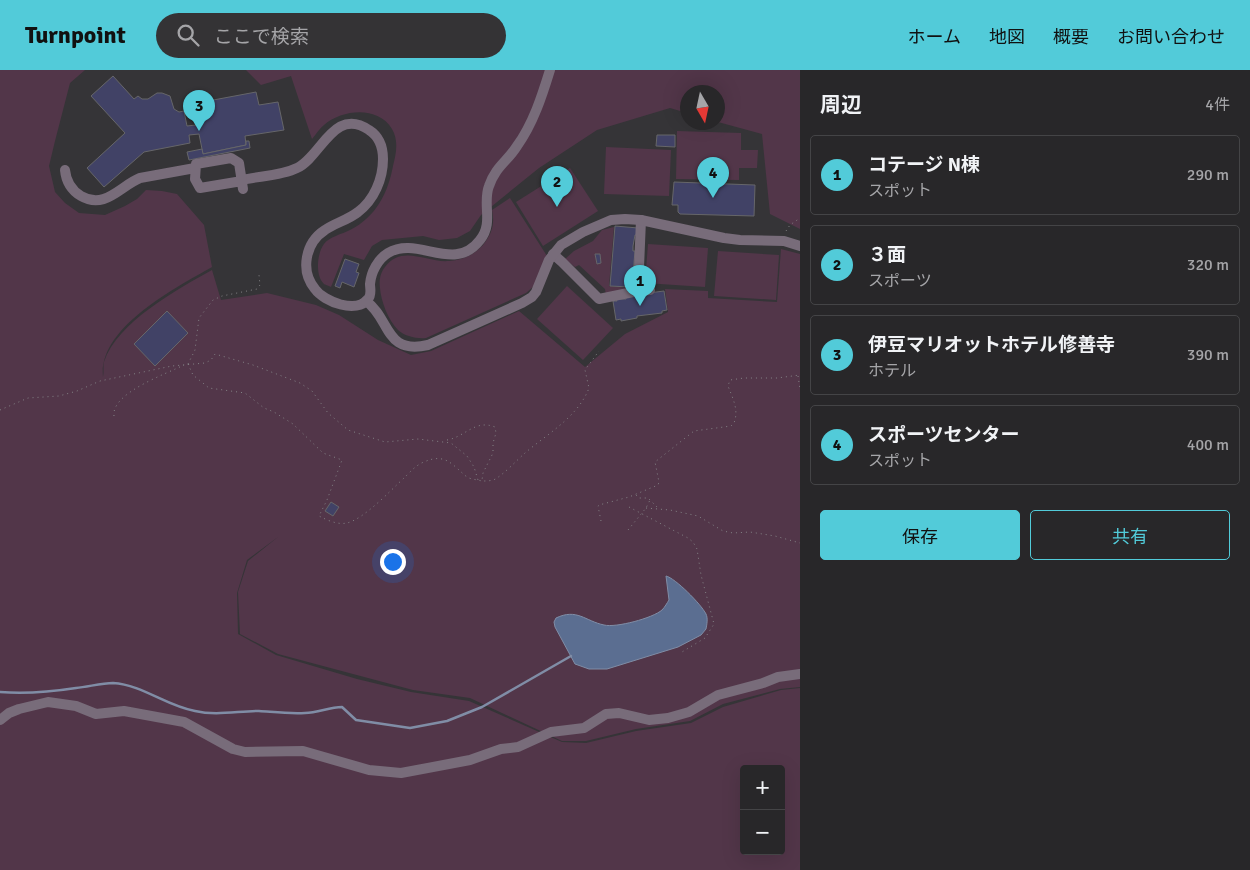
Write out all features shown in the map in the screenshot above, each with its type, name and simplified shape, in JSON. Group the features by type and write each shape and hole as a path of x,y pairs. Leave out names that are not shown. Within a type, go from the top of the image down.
{"street":[{"path":"242,183 239,163 231,158 196,164 196,179 200,188 242,183 291,171 302,166 310,159 325,139 342,126 359,125 374,133 380,142 383,160 382,173 375,192 358,213 330,226 318,235 309,248 306,263 306,271 312,285 322,297 343,306 359,304 366,301 371,294 373,272 379,260 389,252 408,247 453,255 468,250 480,240 488,222 486,196 492,178 500,164 511,155 520,143 537,108 550,70"},
{"path":"65,170 69,184 75,192 87,199 97,200 111,197 140,178 195,168"},
{"path":"366,301 375,309 393,338 413,347 428,345 532,297 541,282 552,254 566,240 605,222 625,219 641,220 724,238 784,241 800,246"},
{"path":"638,291 641,220"},
{"path":"552,254 599,299 650,290"},
{"path":"0,720 9,713 19,709 48,702 76,706 96,714 124,710 184,722 233,749 245,752 303,751 369,770 401,773 470,760 495,751 518,747 551,732 584,728 606,714 628,714 649,720 668,718 689,712 718,695 764,683 788,674 800,674"}],"path":[{"path":"784,241 788,228 800,218"},
{"path":"114,416 115,406 126,394 188,364 195,350 199,318 210,304 218,297 257,289 260,285 259,276"},
{"path":"188,364 191,373 209,388 245,392 264,408 293,424 322,453 342,460 327,500 318,516 332,522 347,523 374,506 416,467 426,461 444,460 456,465 468,478 482,481 496,478 567,418 587,392 588,382 585,370 599,351"},
{"path":"0,410 28,398 59,396 100,381 206,362 215,354 253,365 300,383 312,391 321,405 345,428 374,440 385,442 418,439 443,441 455,445 467,456 474,467 478,480"},
{"path":"601,521 598,506 636,495 658,485 655,462 692,432 731,426 734,423 736,412 735,402 728,386 730,380 799,376 800,389"},
{"path":"443,441 452,439 477,425 486,424 495,427 496,433 492,453 482,481"},
{"path":"636,495 638,498 650,500 659,509"},
{"path":"628,530 646,508 650,500"},
{"path":"630,507 688,538 696,547 701,575 714,624 705,638 682,652"},
{"path":"646,508 698,516 723,531 766,535 800,543"}],"shaded area":[{"path":"0,70 85,70 70,83 49,166 55,192 65,203 79,213 105,215 137,199 146,190 162,191 177,194 204,225 212,267 160,298 126,326 113,342 105,361 111,347 135,320 166,297 212,270 221,300 267,293 316,305 339,315 378,340 411,355 431,351 519,311 585,367 625,334 668,312 665,289 708,291 708,298 777,302 781,249 800,254 800,687 780,689 723,704 690,721 636,729 586,741 562,741 470,698 413,690 278,654 240,634 238,592 248,561 278,537 247,560 237,593 238,634 276,655 357,679 411,692 469,701 562,742 586,743 636,731 691,723 723,707 781,690 800,688 800,870 0,870"},
{"path":"246,70 800,70 800,229 770,214 762,134 725,124 725,85 680,85 680,111 670,108 597,130 539,168 481,215 470,231 457,238 439,240 423,236 382,240 372,246 364,260 344,254 331,287 324,284 319,276 318,264 322,248 329,239 359,225 374,211 384,195 391,176 396,148 394,134 386,122 378,116 360,112 350,113 332,120 322,126 312,139 291,76 261,85"},
{"path":"677,131 741,133 741,150 758,150 757,168 739,168 739,180 676,179"},
{"path":"606,147 671,150 669,196 604,194"},
{"path":"570,168 598,211 543,246 516,202"},
{"path":"510,198 547,256 534,286 526,293 426,338 411,337 398,330 388,316 383,304 380,277 385,267 392,260 399,257 415,256 449,261 472,254 480,249 491,233 493,224 492,210"},
{"path":"614,227 609,286 630,288 606,295 605,289 579,265 575,267 565,259 574,251 593,241 602,230"},
{"path":"648,244 708,248 705,287 645,283"},
{"path":"718,251 779,255 776,300 714,296"},
{"path":"567,286 613,328 583,360 537,319"}],"water":[{"path":"666,576 688,592 706,614 706,629 701,635 678,647 607,669 589,669 575,664 555,627 554,622 556,618 570,614 610,626 625,624 651,616 662,610 669,600"}],"building":[{"path":"113,76 134,99 138,96 142,99 148,99 157,93 170,96 174,109 179,112 184,111 187,126 196,125 192,104 256,92 259,105 278,102 284,130 245,136 246,145 203,154 199,134 189,135 190,143 144,152 104,187 87,168 125,133 91,96"},
{"path":"657,135 675,135 675,147 656,146"},
{"path":"246,141 249,141 250,148 189,160 187,152 202,149 203,154 246,145"},
{"path":"674,182 755,185 754,216 680,214 678,212 678,205 672,205"},
{"path":"615,226 638,228 638,235 635,235 633,246 633,251 635,251 630,287 610,286"},
{"path":"595,254 600,254 601,263 597,264"},
{"path":"345,259 359,264 356,272 359,273 354,287 342,282 340,288 335,286"},
{"path":"664,291 667,310 662,311 662,313 637,316 637,318 616,320 613,301 617,301 616,299 626,299 626,297"},
{"path":"167,311 188,333 155,366 134,344"},
{"path":"331,502 339,507 333,516 325,511"}],"waterway":[{"path":"0,692 47,692 113,683 144,691 174,705 203,712 259,711 310,713 342,707 356,720 410,728 447,721 482,707 571,656"}],"place":[{"name":"伊豆マリオットホテル修善寺","path":"199,131"},
{"name":"スポーツセンター","path":"713,198"},
{"name":"３面","path":"557,207"},
{"name":"コテージ N棟","path":"640,306"}]}
